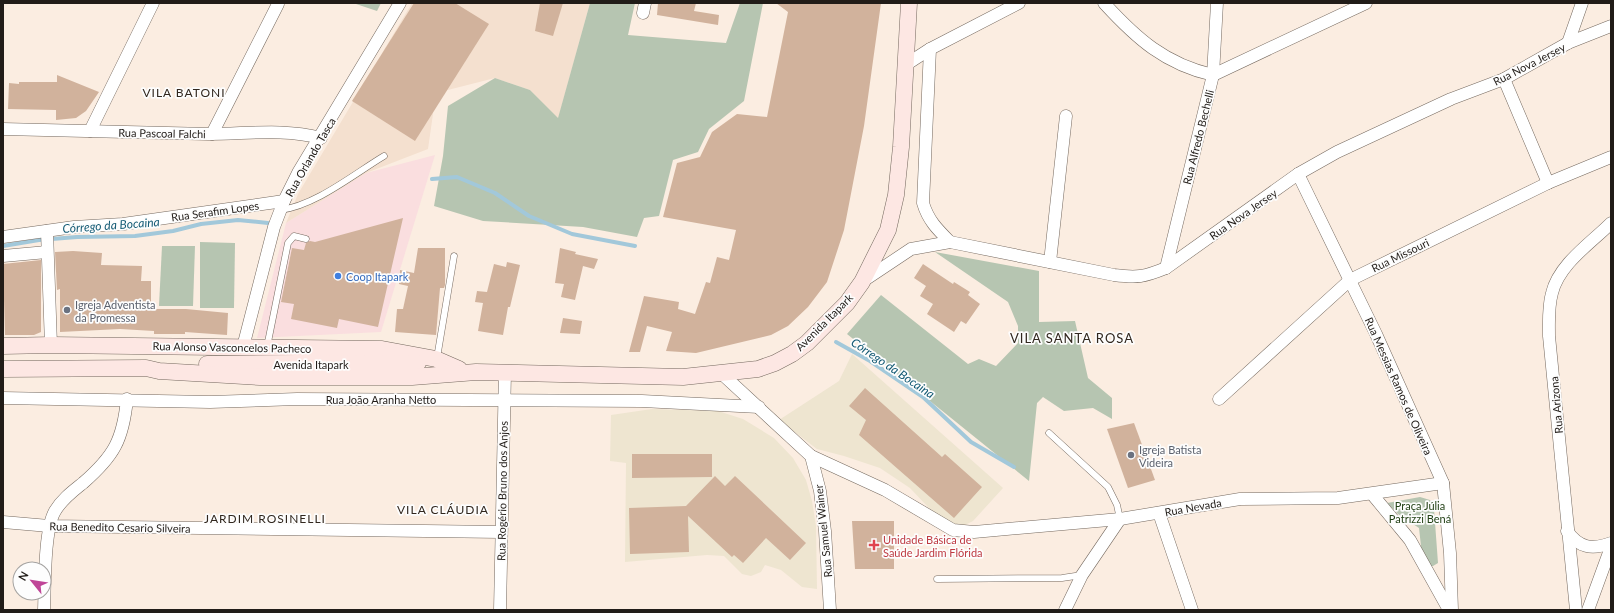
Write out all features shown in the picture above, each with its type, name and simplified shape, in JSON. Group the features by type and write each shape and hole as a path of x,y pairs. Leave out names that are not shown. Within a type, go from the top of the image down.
{"main road":[{"name":"Avenida Itapark","path":"362,371 412,377 476,372 505,372 683,377 758,369 792,354 806,343 847,303 862,282 888,230 896,195 907,64 910,3"},
{"name":"Rua Alonso Vasconcelos Pacheco","path":"3,346 51,345 382,349 436,359 458,369"},
{"path":"361,348 362,371"},
{"name":"Avenida Itapark","path":"3,369 146,368 159,371 260,377 362,371 413,363 476,372"}],"street":[{"path":"90,131 153,3"},
{"name":"Rua Orlando Tasca","path":"243,347 282,206 299,171 321,138 400,3"},
{"path":"907,64 930,49 1019,3"},
{"path":"1104,3 1140,40 1157,52 1183,66 1213,75 1366,3"},
{"name":"Rua Alfredo Bechelli","path":"1166,268 1213,75 1216,3"},
{"path":"1568,43 1582,3"},
{"path":"212,134 278,4"},
{"name":"Rua Nova Jersey","path":"862,282 911,249 950,242 1114,276 1138,278 1166,268 1298,174 1337,152 1387,127 1504,78 1568,43 1611,26"},
{"path":"930,49 923,202 927,216 934,226 950,242"},
{"path":"1504,78 1548,183"},
{"path":"1050,262 1066,116"},
{"name":"Rua Pascoal Falchi","path":"3,129 212,134 278,131 301,133 321,138"},
{"name":"Rua Missouri","path":"1219,399 1350,280 1548,183 1611,157"},
{"name":"Rua Messias Ramos de Oliveira","path":"1298,174 1350,280 1443,483 1450,552 1450,610"},
{"name":"Rua Serafim Lopes","path":"3,237 282,206"},
{"name":"Rua Arizona","path":"1576,610 1549,336 1549,310 1552,292 1558,278 1570,263 1611,223"},
{"path":"928,245 934,226"},
{"path":"47,233 51,345"},
{"path":"3,256 47,250"},
{"name":"Rua Rogério Bruno dos Anjos","path":"500,610 505,372"},
{"path":"722,373 812,456"},
{"name":"Rua João Aranha Netto","path":"3,398 210,402 297,399 642,401 759,407"},
{"path":"44,610 49,526 55,511 65,498 92,475 116,447 125,423 127,400"},
{"name":"Rua Nevada","path":"812,456 862,478 937,522 953,530 963,532 992,531 1120,519 1240,499 1338,498 1443,483"},
{"name":"Rua Samuel Wainer","path":"812,456 820,492 825,531 830,610"},
{"path":"1372,494 1410,540 1450,610"},
{"path":"1159,513 1192,610"},
{"path":"1065,610 1082,575 1120,519"},
{"name":"Rua Benedito Cesario Silveira","path":"3,522 49,526 501,532"},
{"path":"1568,531 1574,540 1580,544 1590,547 1599,547 1611,543"},
{"path":"1588,610 1611,547"}],"lane":[{"path":"282,206 292,209 307,203 384,156"},
{"path":"267,347 288,243 294,236 306,239"},
{"path":"436,359 454,256"},
{"path":"1049,433 1108,487 1117,505 1120,519"},
{"path":"936,579 1062,578 1082,575"}],"shaded area":[{"path":"412,3 590,3 558,119 530,90 495,78 436,93 428,149 366,173 286,223 298,194"},
{"path":"435,155 381,332 257,338 286,223 366,173"},
{"path":"852,354 1003,488 973,521 963,526 947,521 929,508 910,488 880,468 817,449 779,420 839,381"},
{"path":"652,409 718,411 743,419 774,438 793,458 806,480 812,501 816,526 817,589 802,587 781,570 765,565 761,572 751,576 742,574 724,556 707,555 625,562 626,463 610,461 611,415"}],"green space":[{"path":"353,3 381,3 377,11"},
{"path":"590,3 635,3 628,35 726,43 740,3 763,3 744,101 709,129 698,152 673,160 659,216 644,218 637,237 583,227 483,221 434,206 443,156 448,106 495,78 530,90 558,118"},
{"path":"200,242 235,243 234,308 200,308"},
{"path":"162,246 195,246 193,306 159,306"},
{"path":"935,252 1039,271 1039,322 1075,321 1088,378 1112,398 1112,419 1093,408 1064,411 1043,397 1037,403 1029,481 847,334 881,295 968,364 979,359 996,366 1018,343 1018,326 1008,302"},
{"name":"Praça Júlia Patrizzi Bená","path":"1420,497 1430,500 1434,509 1438,563 1433,566 1427,566 1422,555 1419,528 1398,514 1387,503"}],"building":[{"path":"414,3 455,3 489,24 415,141 352,101"},
{"path":"540,3 563,3 553,36 535,31"},
{"path":"658,3 696,3 694,11 719,15 718,25 657,15"},
{"path":"776,3 881,3 864,126 844,230 827,282 808,307 788,326 771,335 696,353 666,351 672,332 647,326 640,352 629,352 644,296 679,302 678,309 695,314 706,282 710,283 717,257 729,260 736,230 663,217 677,163 700,157 712,132 737,114 767,117 788,12"},
{"path":"57,75 99,92 86,111 76,118 56,120 56,110 8,109 9,83 19,84 19,82 57,82"},
{"name":"Coop Itapark","path":"403,218 378,327 339,319 337,328 291,319 294,304 281,302 292,248 304,250 306,243 310,241 315,242"},
{"path":"418,248 445,248 445,285 444,288 440,288 436,335 395,332 397,309 403,309 408,286 399,284 400,270 414,273"},
{"path":"560,248 576,252 575,254 598,259 594,269 583,266 575,300 561,297 564,284 555,283"},
{"path":"73,251 102,253 101,265 142,266 141,281 151,281 151,309 186,309 228,313 227,335 185,332 185,334 154,334 154,331 120,329 60,332 60,289 57,290 55,252"},
{"path":"41,260 41,332 34,335 5,335 3,264"},
{"path":"507,262 520,265 510,307 508,307 503,335 478,331 483,303 475,302 477,291 487,292 494,264 506,267"},
{"path":"923,264 953,284 954,282 970,292 968,295 980,304 966,324 961,321 954,332 927,314 933,304 920,296 926,286 914,278"},
{"path":"563,318 582,321 580,334 560,333"},
{"path":"865,388 942,457 945,454 982,487 954,518 859,435 866,420 849,406"},
{"name":"Igreja Batista Videira","path":"1134,423 1155,480 1128,488 1107,429"},
{"path":"632,454 712,454 712,477 632,478"},
{"path":"715,476 725,486 735,476 806,543 790,560 766,538 743,563 734,555 732,557 688,516 689,552 630,554 629,508 686,506"},
{"name":"Unidade Básica de Saúde Jardim Flórida","path":"852,521 894,521 894,569 855,569"}],"waterway":[{"name":"Córrego da Bocaina","path":"432,179 457,177 495,193 529,216 572,234 635,246"},
{"name":"Córrego da Bocaina","path":"3,246 39,240 77,237 135,236 173,231 201,224 238,220 268,223"},
{"name":"Córrego da Bocaina","path":"836,342 870,361 923,397 971,442 1014,467"}],"place":[{"name":"Coop Itapark","path":"338,276"},
{"name":"Igreja Adventista da Promessa","path":"67,310"},
{"name":"Igreja Batista Videira","path":"1131,455"},
{"name":"Unidade Básica de Saúde Jardim Flórida","path":"874,545"}],"district":[{"name":"VILA BATONI","path":"184,92"},
{"name":"VILA SANTA ROSA","path":"1072,338"},
{"name":"VILA CLÁUDIA","path":"443,509"},
{"name":"JARDIM ROSINELLI","path":"265,518"}]}
